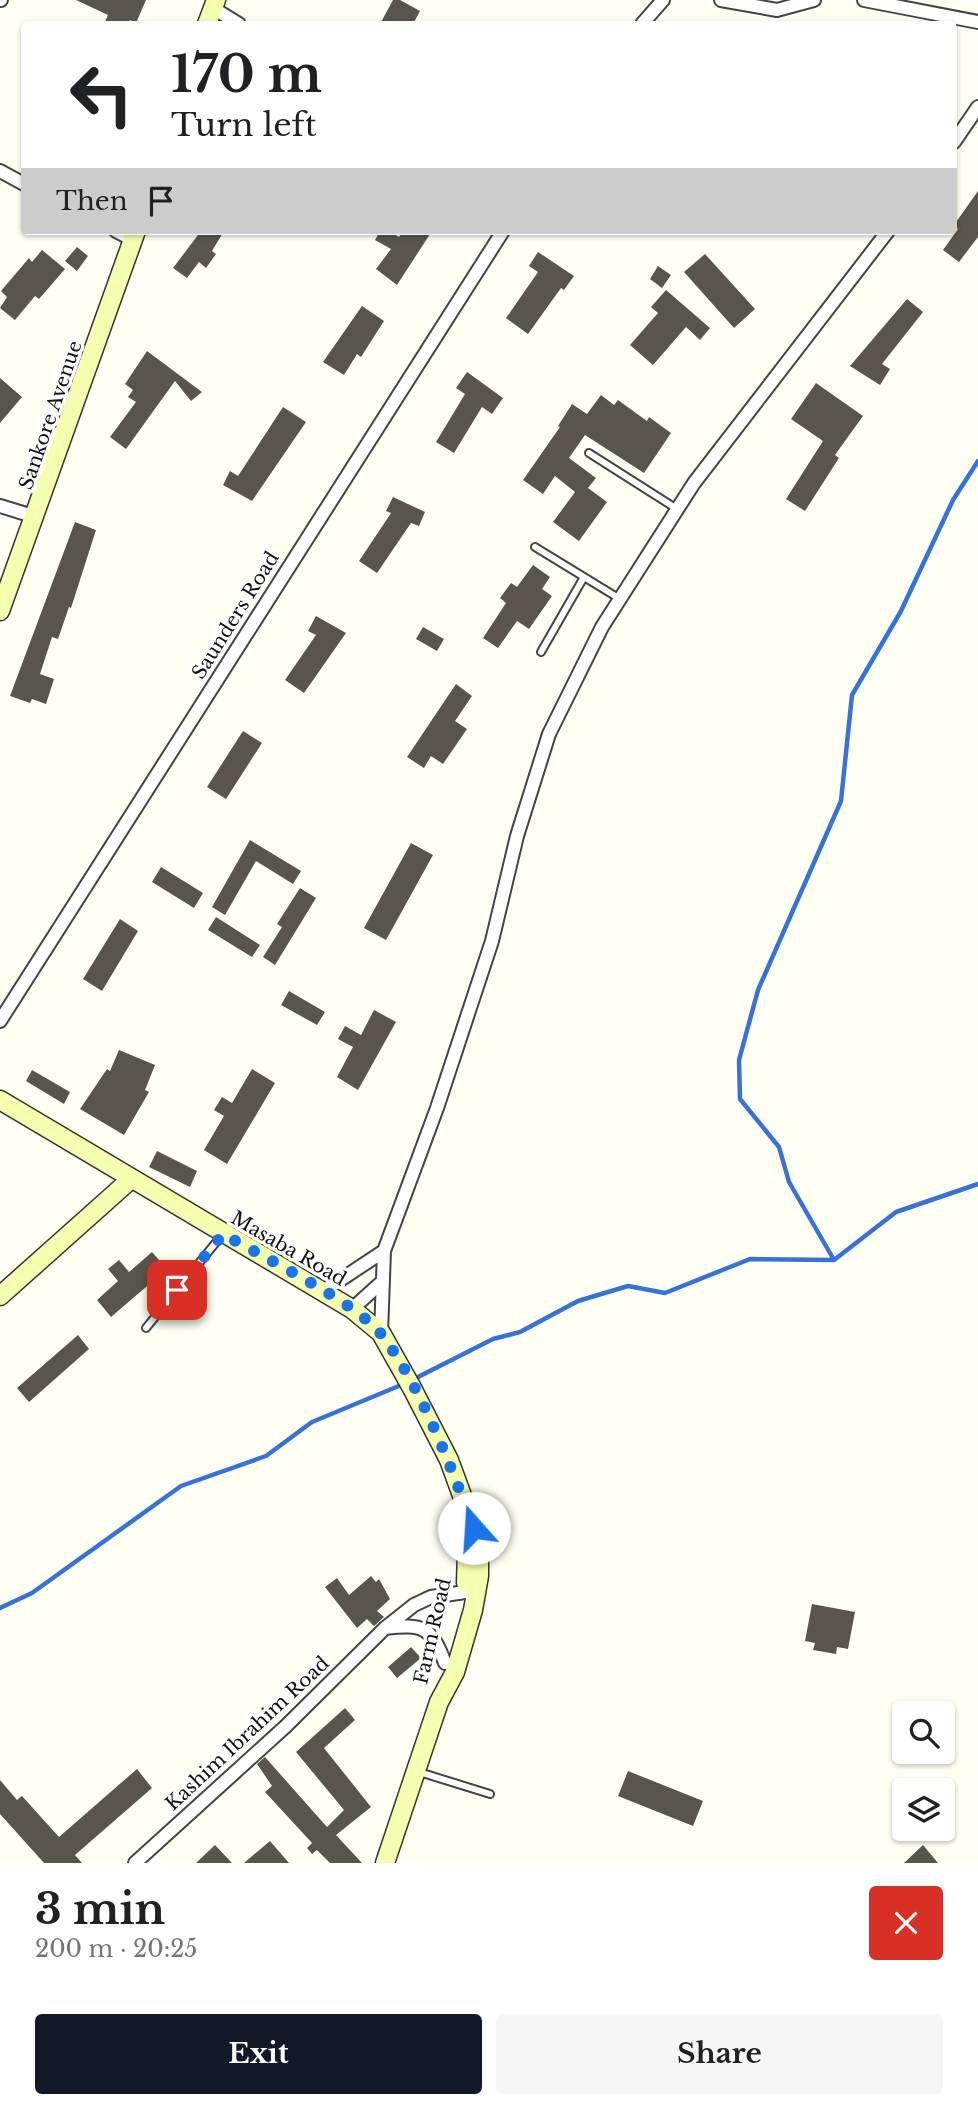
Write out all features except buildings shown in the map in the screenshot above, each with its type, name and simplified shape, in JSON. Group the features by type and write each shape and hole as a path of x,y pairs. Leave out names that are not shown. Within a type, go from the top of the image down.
{"street":[{"path":"645,21 663,0"},
{"path":"723,0 777,10 814,0"},
{"path":"864,0 978,22"},
{"path":"212,11 233,21"},
{"path":"957,138 978,107"},
{"path":"0,171 21,182"},
{"name":"Sankore Avenue","path":"0,611 36,517 135,235"},
{"name":"Saunders Road","path":"0,1021 500,235"},
{"path":"381,1333 384,1251 437,1108 492,941 517,836 549,734 602,627 694,483 885,235"},
{"path":"0,506 36,517"},
{"name":"Masaba Road","path":"0,1100 352,1309 381,1333 449,1460 468,1514"},
{"path":"0,1296 131,1180"},
{"path":"322,1292 384,1251"},
{"path":"352,1309 383,1281"},
{"name":"Farm Road","path":"439,1702 445,1663 465,1592 468,1514"},
{"name":"Farm Road","path":"385,1863 414,1771 439,1702 454,1672 473,1610 479,1576 479,1542 468,1514"},
{"name":"Kashim Ibrahim Road","path":"135,1863 286,1726 385,1629 415,1605 431,1597 465,1592"},
{"path":"385,1629 411,1625 427,1631 436,1639 445,1663"}],"lane":[{"path":"589,453 677,509"},
{"path":"535,547 620,599"},
{"path":"541,652 584,578"},
{"path":"146,1328 223,1234"},
{"path":"414,1771 490,1794"}],"waterway":[{"path":"834,1260 789,1182 779,1147 740,1099 739,1060 758,990 841,801 852,695 901,611 953,500 978,461"},
{"path":"414,1379 493,1339 520,1332 578,1301 628,1286 665,1293 750,1259 834,1260 896,1212 978,1184"},
{"path":"0,1608 32,1593 181,1486 266,1456 312,1422 406,1383"}],"route":[{"path":"177,1290 223,1234 352,1309 381,1333 412,1388 449,1460 474,1528"}]}
